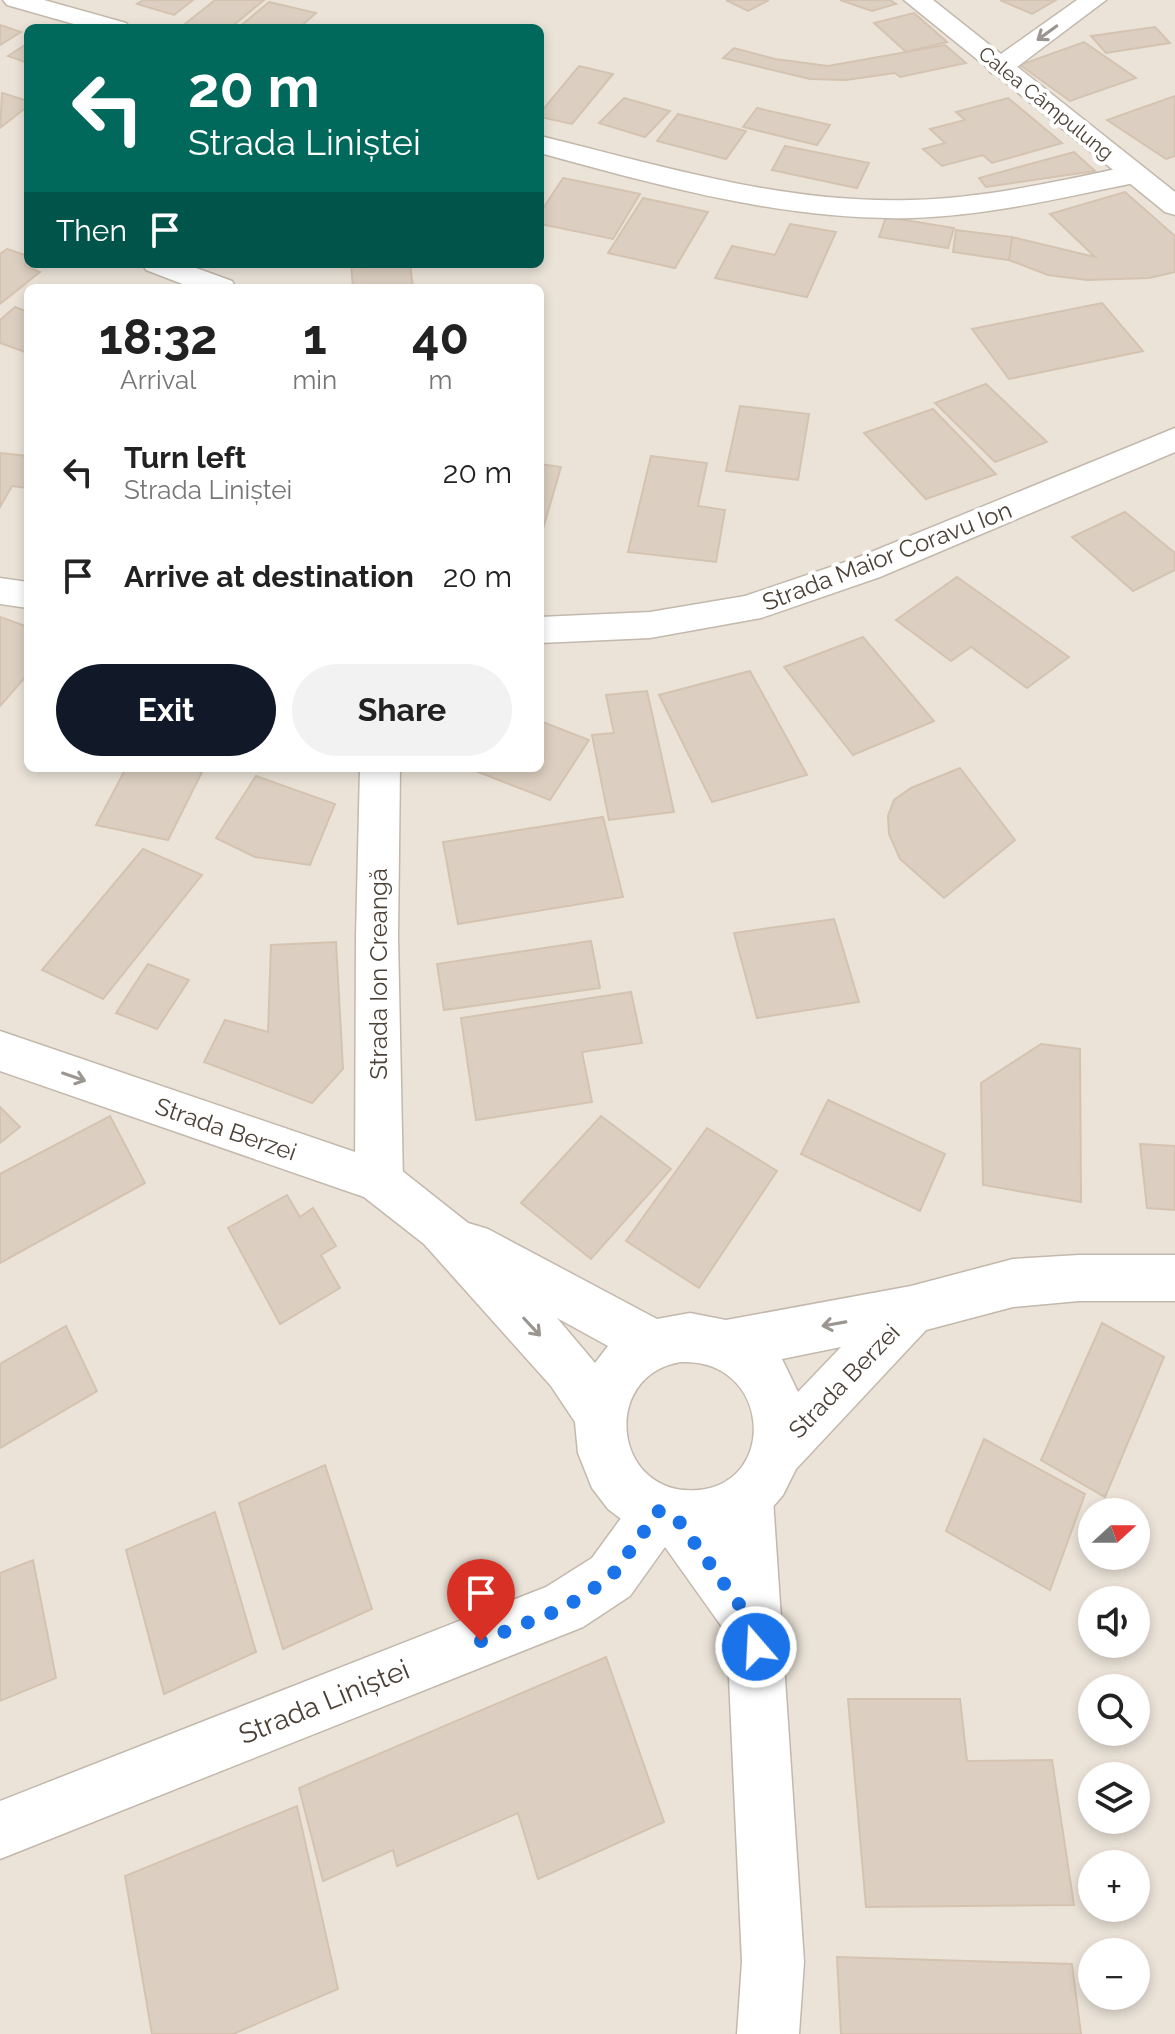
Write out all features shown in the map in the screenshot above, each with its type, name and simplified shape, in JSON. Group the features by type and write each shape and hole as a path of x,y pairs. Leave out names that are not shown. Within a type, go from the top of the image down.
{"street":[{"path":"16,0 103,24"},
{"name":"Calea Câmpulung","path":"917,0 1175,206"},
{"path":"1000,67 1093,0"},
{"path":"544,145 745,193 862,208 912,209 987,203 1134,174"},
{"path":"168,268 210,284"},
{"name":"Strada Maior Coravu Ion","path":"544,630 650,625 748,609 867,568 1175,439"},
{"path":"0,591 24,594"},
{"name":"Strada Ion Creangă","path":"379,1181 377,936 380,772"},
{"name":"Strada Berzei","path":"0,1051 379,1181 441,1228 653,1344"},
{"name":"Strada Berzei","path":"441,1228 569,1368 601,1417"},
{"name":"Strada Berzei","path":"724,1345 911,1310 1013,1283 1079,1278 1175,1278"},
{"name":"Strada Berzei","path":"777,1451 911,1310"},
{"path":"689,1337 724,1345 751,1364 771,1392 779,1426 777,1451 768,1475 747,1499 733,1509 708,1517 667,1514 638,1499 617,1476 603,1448 601,1417 605,1395 619,1369 635,1354 653,1344 689,1337"},
{"path":"747,1499 773,1962 768,2034"},
{"path":"667,1514 754,1625"},
{"name":"Strada Liniștei","path":"0,1830 564,1608 611,1577 667,1514"}],"shaded area":[{"path":"0,0 1175,0 1175,2034 0,2034"}],"building":[{"path":"143,0 193,0 174,15 137,4"},
{"path":"215,0 264,0 235,24 185,24"},
{"path":"726,0 769,0 748,11"},
{"path":"840,0 890,0 896,4 872,11"},
{"path":"1000,0 1056,0 1032,14"},
{"path":"269,2 316,13 304,24 243,24"},
{"path":"914,13 947,42 906,52 874,23"},
{"path":"0,25 21,32 0,45"},
{"path":"1155,27 1170,43 1106,53 1091,36"},
{"path":"1084,42 1136,78 1070,101 1020,65"},
{"path":"945,45 966,63 900,77 895,73 846,80 810,79 723,58 734,48 775,59 828,66"},
{"path":"24,46 24,62 8,56"},
{"path":"579,66 613,74 572,124 544,118 544,108"},
{"path":"2,93 24,100 24,109 0,128"},
{"path":"1175,96 1175,156 1166,159 1107,120"},
{"path":"624,98 670,111 645,137 599,123"},
{"path":"1008,98 1062,143 992,163 983,155 942,166 923,149 945,143 930,129 965,120 956,112"},
{"path":"757,108 830,125 817,145 743,127"},
{"path":"678,114 746,131 726,159 657,141"},
{"path":"785,146 869,163 857,188 772,170"},
{"path":"1074,152 1095,171 986,187 979,178"},
{"path":"563,178 640,194 613,239 544,225 544,207"},
{"path":"1125,192 1175,236 1175,272 1149,278 1087,280 1048,275 1009,260 1012,237 1095,257 1050,214"},
{"path":"643,198 708,212 675,268 608,253"},
{"path":"886,217 954,228 948,248 879,237"},
{"path":"790,224 836,232 807,297 715,278 732,246 775,255"},
{"path":"956,230 1012,237 1009,260 953,252"},
{"path":"7,249 24,255 24,268 40,272 0,304 0,254"},
{"path":"351,268 410,268 412,284 353,284"},
{"path":"1102,303 1143,351 1009,379 972,329"},
{"path":"15,307 24,310 24,352 0,343 0,320"},
{"path":"986,384 1047,442 995,462 935,403"},
{"path":"740,406 809,414 798,480 726,471"},
{"path":"933,409 996,474 926,499 864,433"},
{"path":"0,453 24,456 24,488 12,486 0,507"},
{"path":"651,456 707,463 698,506 725,510 716,562 628,552"},
{"path":"544,465 561,467 544,525"},
{"path":"1125,512 1175,553 1175,570 1133,591 1072,537"},
{"path":"957,577 1069,657 1027,688 971,647 951,661 896,620"},
{"path":"0,617 24,626 24,679 0,706"},
{"path":"863,637 934,721 853,755 784,667"},
{"path":"750,671 807,775 712,802 659,695"},
{"path":"647,691 674,812 609,820 592,735 614,733 606,695"},
{"path":"544,723 589,740 550,800 478,772 544,772"},
{"path":"960,768 1015,840 944,898 900,859 889,834 888,816 894,800 911,788"},
{"path":"124,772 202,772 168,840 96,825"},
{"path":"256,776 335,804 310,865 255,857 216,838"},
{"path":"603,817 623,897 458,924 443,842"},
{"path":"143,849 202,875 103,999 42,970"},
{"path":"834,919 859,1002 757,1018 734,933"},
{"path":"591,941 600,988 444,1010 437,964"},
{"path":"336,942 343,1069 312,1103 204,1062 225,1020 268,1032 271,945"},
{"path":"148,964 189,980 157,1029 116,1013"},
{"path":"631,992 642,1043 582,1052 592,1102 476,1120 461,1018"},
{"path":"1041,1044 1080,1049 1081,1202 983,1185 981,1083"},
{"path":"828,1100 945,1154 920,1211 801,1154"},
{"path":"0,1107 20,1127 0,1143"},
{"path":"110,1116 145,1183 0,1263 0,1174"},
{"path":"601,1116 671,1169 591,1259 521,1203"},
{"path":"707,1128 777,1171 699,1288 626,1241"},
{"path":"1140,1144 1175,1146 1175,1210 1147,1208"},
{"path":"287,1195 300,1217 313,1208 336,1246 321,1255 340,1288 280,1324 228,1228"},
{"path":"1102,1323 1164,1357 1105,1497 1041,1460"},
{"path":"66,1326 97,1391 0,1448 0,1364"},
{"path":"984,1439 1085,1494 1084,1498 1078,1498 1078,1513 1050,1590 946,1531"},
{"path":"325,1465 372,1609 283,1649 239,1503"},
{"path":"215,1512 256,1652 164,1694 126,1550"},
{"path":"33,1560 56,1678 0,1701 0,1573"},
{"path":"606,1657 664,1822 538,1879 518,1813 397,1866 393,1850 323,1881 299,1788"},
{"path":"848,1699 960,1699 967,1761 1052,1760 1074,1905 866,1907"},
{"path":"297,1806 338,1989 233,2034 152,2034 125,1876"},
{"path":"837,1957 1072,1964 1081,2034 841,2034"}],"route":[{"path":"481,1641 564,1608 611,1577 659,1511 675,1516 754,1625 756,1647"}]}
